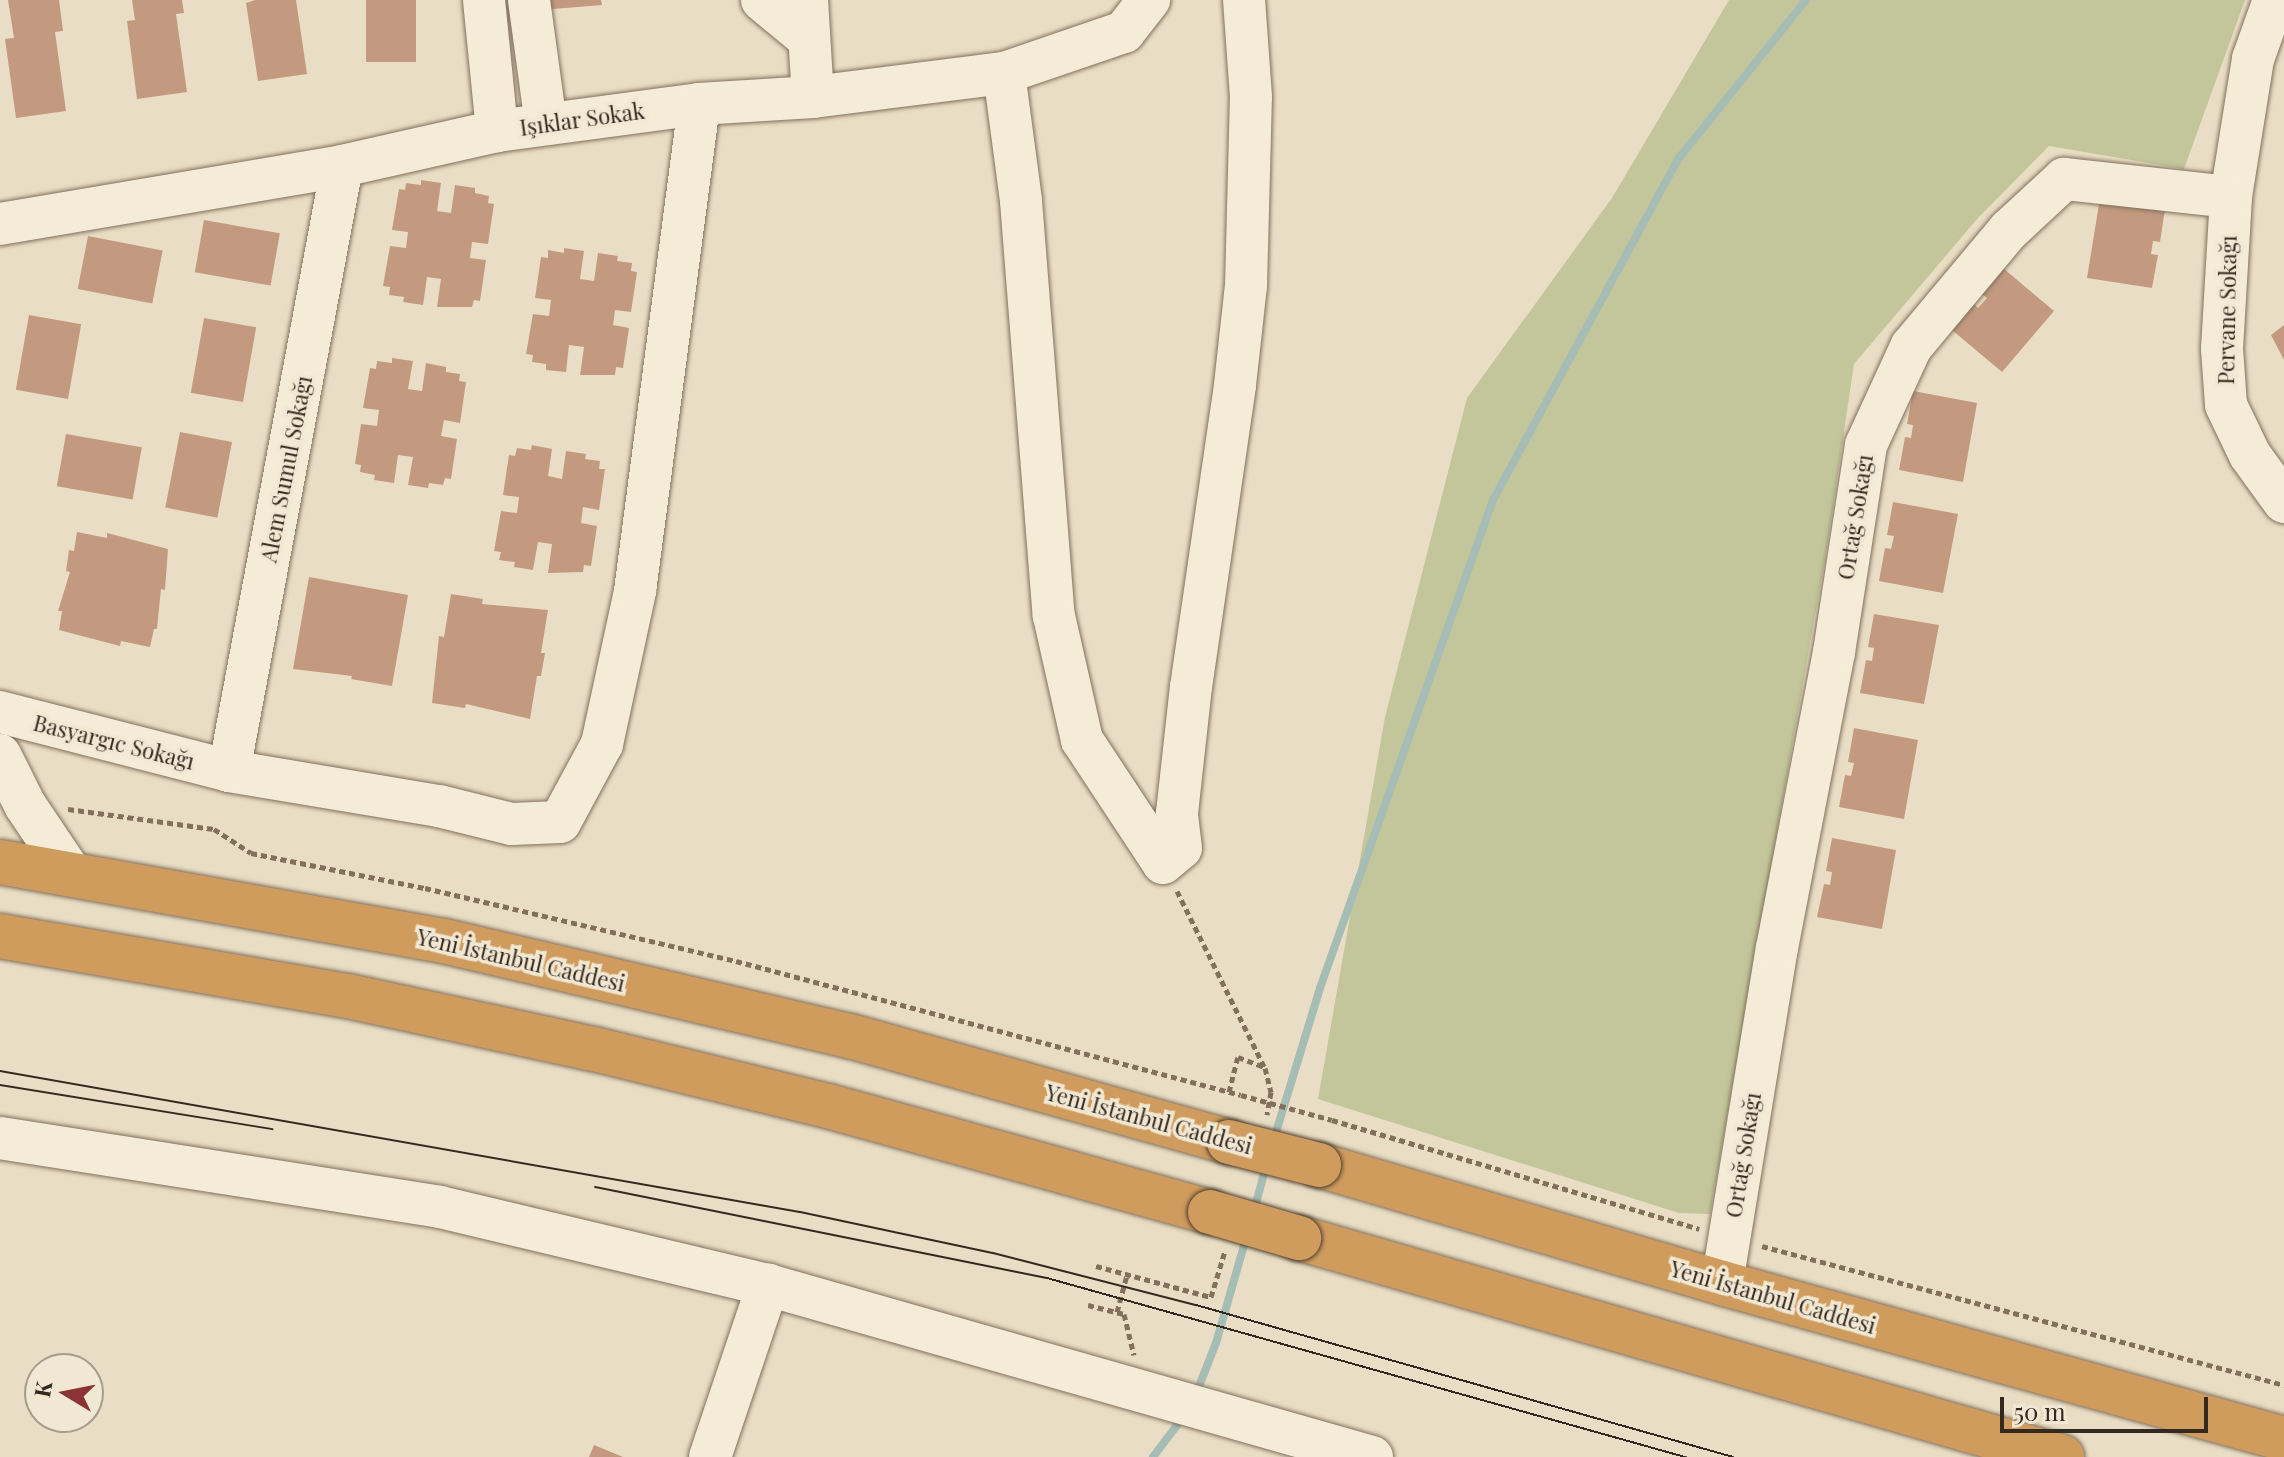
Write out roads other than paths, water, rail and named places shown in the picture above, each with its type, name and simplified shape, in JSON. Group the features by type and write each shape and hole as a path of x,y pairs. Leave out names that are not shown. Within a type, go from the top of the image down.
{"highway":[{"name":"Yeni İstanbul Caddesi","path":"0,862 70,872 459,944 1246,1134 1319,1165 1722,1283 2284,1439"},
{"path":"0,936 348,996 578,1045 828,1106 1218,1228 1299,1238 2062,1457"}],"street":[{"path":"484,0 497,131"},
{"path":"529,0 546,124"},
{"path":"762,0 808,20 813,97"},
{"name":"Işıklar Sokak","path":"0,224 342,166 497,131 699,104 813,97 1004,73 1124,32 1149,0"},
{"path":"1004,73 1021,201 1054,616 1082,740 1163,863 1181,848 1177,813 1191,687 1235,385 1246,286 1251,97 1244,0"},
{"path":"2231,197 2253,59 2274,0"},
{"name":"Basyargıc Sokağı","path":"0,712 229,771 439,806 512,824 560,822 602,744 635,591 699,104"},
{"name":"Alem Sumul Sokağı","path":"229,771 342,166"},
{"name":"Ortağ Sokağı","path":"1722,1283 1777,948 1834,652 1866,445 1911,347 2009,230 2064,179 2231,197"},
{"name":"Pervane Sokağı","path":"2231,197 2222,349 2226,405 2250,455 2284,502"},
{"path":"0,755 25,805 70,872"},
{"path":"0,1138 440,1207 768,1285 1155,1398 1372,1457"},
{"path":"710,1457 768,1285"}],"waterway":[{"path":"1273,1142 1320,988 1493,500 1679,158 1806,0"},
{"path":"1254,1211 1266,1166"},
{"path":"1196,1394 1216,1343 1247,1235"},
{"path":"1153,1457 1184,1416"}],"tram line":[{"path":"0,1071 800,1212 993,1253 1196,1305 1733,1457"},
{"path":"0,1085 272,1129"},
{"path":"595,1187 1047,1278 1685,1457"}]}
